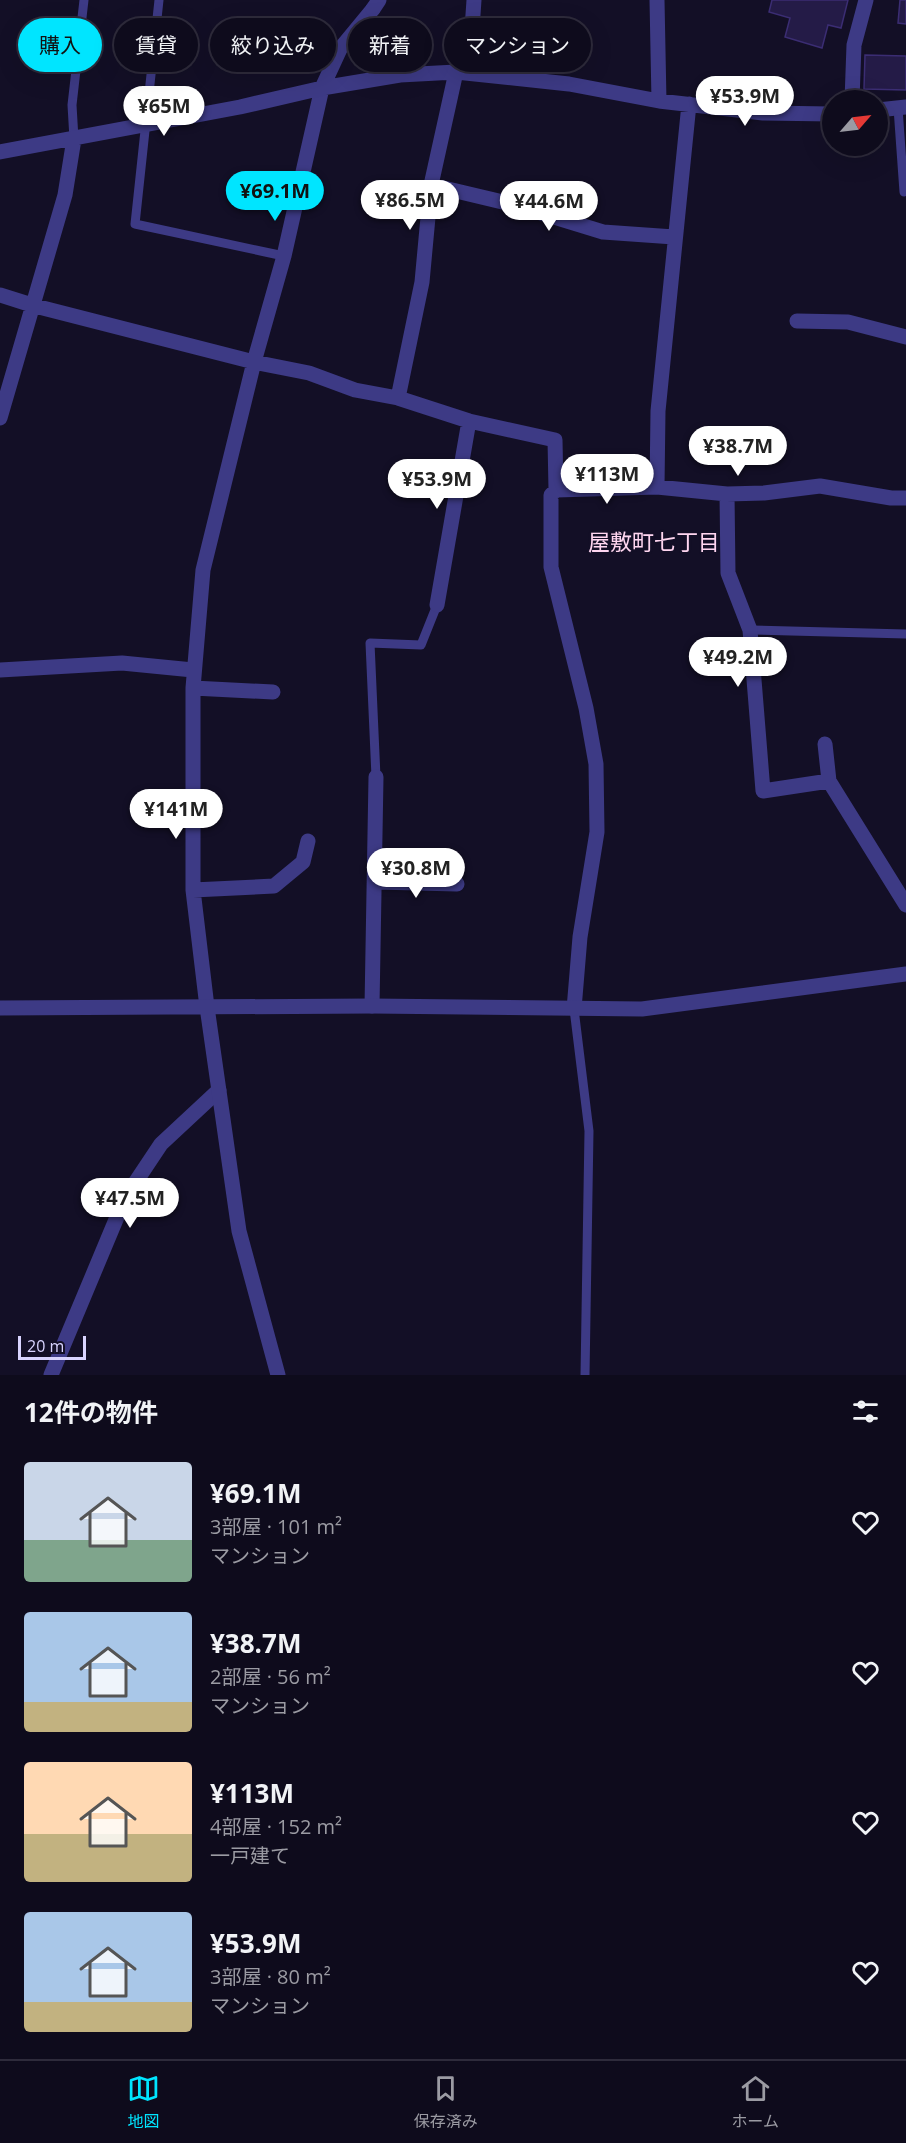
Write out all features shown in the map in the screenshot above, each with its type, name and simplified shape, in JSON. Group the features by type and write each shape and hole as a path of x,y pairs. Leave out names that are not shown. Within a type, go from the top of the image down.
{"street":[{"path":"471,18 474,0"},
{"path":"657,0 659,101"},
{"path":"852,90 854,45 866,0"},
{"path":"278,1375 239,1231 207,1007 193,890 193,670 203,570 254,362 284,256 322,88 339,49 376,4"},
{"path":"0,152 240,107 322,88 400,75 463,72 569,84 659,101 763,113 822,114"},
{"path":"398,398 422,282 431,185 463,72"},
{"path":"657,487 658,411 689,104"},
{"path":"0,418 35,306 65,195 74,139"},
{"path":"431,185 515,205 603,232 674,237"},
{"path":"0,295 254,362 309,373 355,390 398,398 469,421 555,440 556,490"},
{"path":"797,321 848,322 906,337"},
{"path":"437,605 469,421"},
{"path":"574,1009 580,937 597,832 596,764 586,708 551,567 551,495 556,490 657,487 727,494 764,493 820,486 891,498 906,498"},
{"path":"727,494 728,573 750,630 763,791 829,781"},
{"path":"0,670 122,663 193,670"},
{"path":"193,688 273,692"},
{"path":"825,744 829,781 906,905"},
{"path":"372,1005 376,882 376,777"},
{"path":"193,890 274,886 303,862 308,841"},
{"path":"376,882 457,884"},
{"path":"0,1008 372,1005 642,1009 906,974"},
{"path":"51,1375 126,1198 160,1144 219,1090"}],"lane":[{"path":"74,139 72,105 84,0"},
{"path":"159,0 135,224 284,256"},
{"path":"902,107 904,192"},
{"path":"376,777 370,643 421,645 437,605"},
{"path":"750,630 906,634"},
{"path":"574,1009 589,1131 585,1375"}],"building":[{"path":"772,0 848,0 841,28 828,25 822,48 785,37 790,18 769,12"},
{"path":"900,0 906,0 906,24 898,23"},
{"path":"865,55 906,56 906,90 864,89"}],"district":[{"name":"屋敷町七丁目","path":"654,542"}]}
